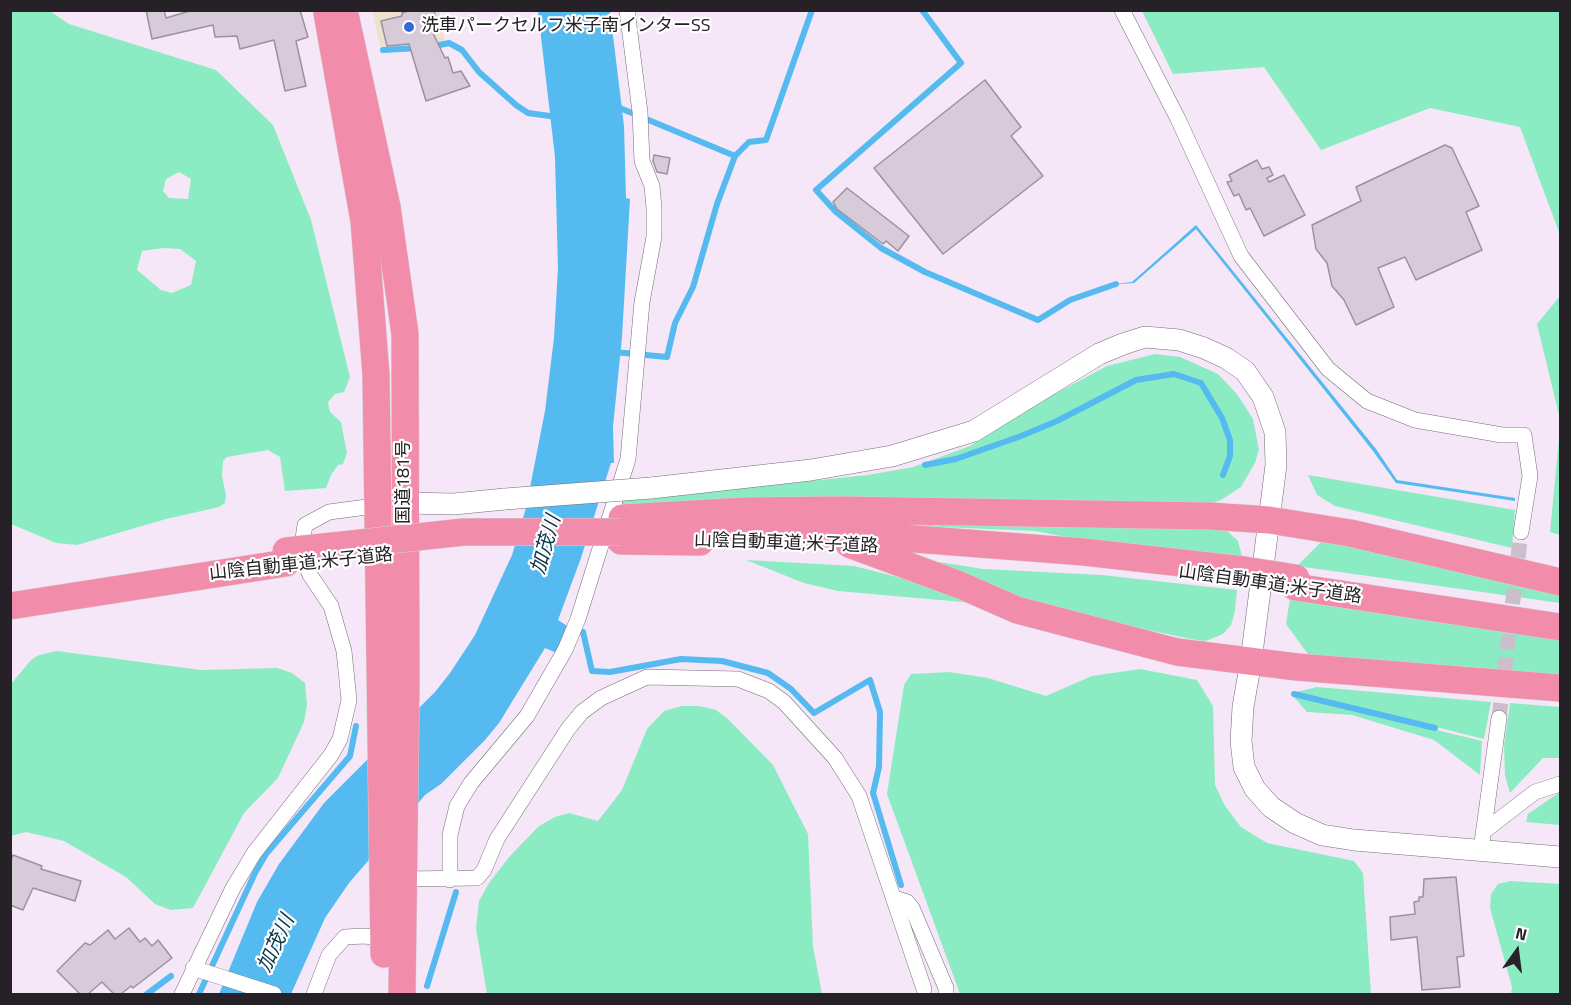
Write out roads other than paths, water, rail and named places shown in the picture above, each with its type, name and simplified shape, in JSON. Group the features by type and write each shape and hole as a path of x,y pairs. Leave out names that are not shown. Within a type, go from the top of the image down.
{"highway":[{"name":"国道181号","path":"327,10 364,221 376,375 377,506 394,678 398,874 394,940 384,994"},
{"name":"国道181号","path":"344,10 387,207 405,334 405,503 394,678"},
{"path":"621,530 745,512 842,510 1209,516 1269,520 1350,533 1560,582"},
{"name":"山陰自動車道;米子道路","path":"10,606 286,557 621,530 849,544 1244,575"},
{"name":"山陰自動車道;米子道路","path":"10,593 464,532 621,530 850,534 1084,552 1560,617"},
{"path":"849,544 960,585 1017,610 1177,652 1297,667 1560,688"},
{"name":"山陰自動車道;米子道路","path":"1295,582 1560,627"},
{"name":"国道181号","path":"394,940 402,994"}],"street":[{"path":"450,880 450,835 457,806 471,783 526,716 565,650 578,618 628,459 642,302 654,237 654,208 652,186 642,161 640,112 627,10"},
{"path":"1122,10 1178,120 1241,256 1328,369 1367,401 1415,420 1502,435 1524,435 1530,476 1521,532"},
{"path":"182,994 199,970 233,888 254,854 331,755 340,739 348,700 344,651 331,606 310,575 301,552 305,525 329,512 377,506 405,503 454,504 651,488 811,470 891,456 974,431 1099,354 1145,337 1179,340 1226,358 1245,371 1263,397 1275,432 1276,465 1243,707 1241,741 1244,767 1256,789 1271,807 1294,823 1322,835 1482,841 1560,857"},
{"path":"398,874 450,880 477,878 484,870 497,839 568,729 582,712 601,698 647,677 714,677 738,680 769,691 784,702 835,758 859,796 924,989"},
{"path":"1482,841 1499,718"},
{"path":"1482,841 1508,813 1535,792 1560,784"},
{"path":"894,898 907,902 912,908 946,987 946,994"},
{"path":"314,994 329,955 345,937 365,936 394,940"},
{"path":"199,970 274,994"}],"water":[{"name":"加茂川","path":"538,11 610,11 624,126 626,198 630,199 622,337 613,427 614,463 611,463 581,558 558,620 572,629 559,654 545,648 499,723 485,740 441,784 425,795 349,883 325,918 291,994 219,994 257,902 279,864 324,803 435,692 450,673 475,635 512,555 526,508 545,411 554,338 558,268 555,157"},
{"path":"1196,225 1376,449 1397,480 1515,498 1515,501 1396,483 1196,229 1134,283 1107,285 1132,282"}],"waterway":[{"path":"615,106 735,156 749,142 766,140 812,10"},
{"path":"922,10 961,63 816,190 836,212 881,248 925,272 1038,320 1070,300 1116,284"},
{"path":"431,47 449,43 462,50 479,72 516,105 528,113 557,117"},
{"path":"383,50 418,48"},
{"path":"614,352 667,357 675,323 693,287 717,204 735,156"},
{"path":"925,465 956,459 1021,436 1057,421 1136,380 1174,374 1201,383 1222,418 1230,440 1230,456 1223,475"},
{"path":"574,630 583,632 592,671 610,672 681,659 722,661 768,673 791,689 814,713 870,680 880,712 879,767 873,793 901,885"},
{"path":"1294,694 1435,728"},
{"path":"199,994 266,854 350,756 356,726"},
{"path":"427,986 456,892"},
{"path":"147,994 171,976"}],"tunnel":[{"path":"1499,718 1521,532"}],"place":[{"name":"洗車パークセルフ米子南インターSS","path":"409,27"}]}
